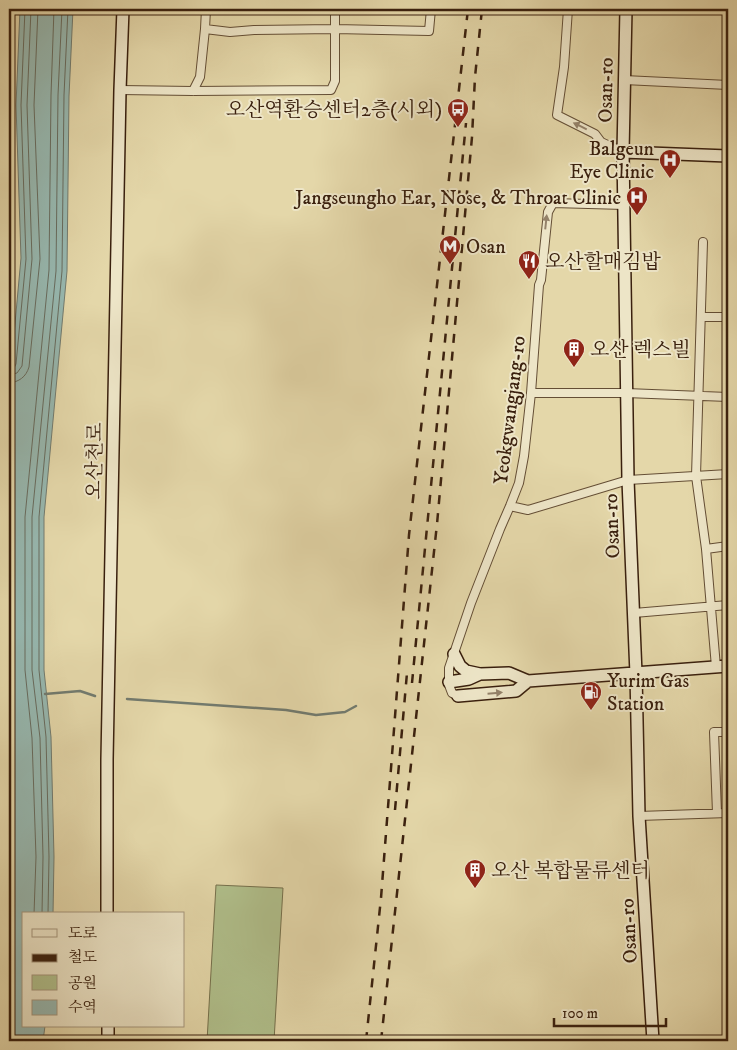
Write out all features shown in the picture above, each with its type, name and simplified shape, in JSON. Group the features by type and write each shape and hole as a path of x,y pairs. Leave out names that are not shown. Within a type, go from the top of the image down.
{"street":[{"name":"오산천로","path":"107,912 107,750 123,9"},
{"path":"192,91 200,77 206,28 206,9"},
{"path":"120,90 332,90 335,81 335,9"},
{"path":"206,28 230,32 335,29 429,31 431,9"},
{"path":"568,9 564,66 557,115 595,134 601,142 623,152 728,156"},
{"name":"Osan-ro","path":"626,9 623,152 628,480 636,674 639,816 653,1041"},
{"path":"624,80 728,85"},
{"name":"Yeokgwangjang-ro","path":"449,682 454,654 519,483 531,393 539,285 548,212 553,203 624,205"},
{"path":"703,242 696,476 706,549 716,668"},
{"path":"701,316 728,317"},
{"path":"531,393 626,393 728,397"},
{"path":"510,506 528,510 628,480 728,474"},
{"path":"706,549 728,546"},
{"path":"634,613 728,604"},
{"path":"454,654 460,666 466,671 480,674 509,673 528,681 728,666"},
{"path":"480,674 469,679 449,682 452,693 458,696 516,690 528,681"},
{"path":"716,813 714,732 728,732"},
{"path":"639,816 728,813"},
{"path":"108,1028 108,1041"}],"green space":[{"path":"216,885 283,888 274,1041 207,1041"}],"water":[{"path":"20,9 73,9 69,96 67,271 44,517 44,670 51,737 54,857 53,912 22,912 22,1028 45,1028 43,1041 9,1041 9,389 21,258 16,105"}],"waterway":[{"path":"45,694 80,691 95,696"},
{"path":"127,699 286,710 316,715 345,712 356,706"}],"railway":[{"path":"366,1041 381,898 409,535 468,9"},
{"path":"381,1041 437,524 482,9"},
{"path":"412,683 466,123"},
{"path":"395,810 407,673"}],"place":[{"name":"오산역환승센터2층(시외)","path":"458,128"},
{"name":"Balgeun Eye Clinic","path":"670,179"},
{"name":"Jangseungho Ear, Nose, & Throat Clinic","path":"637,216"},
{"name":"Osan","path":"450,265"},
{"name":"오산할매김밥","path":"529,280"},
{"name":"오산 렉스빌","path":"574,368"},
{"name":"Yurim Gas Station","path":"591,711"},
{"name":"오산 복합물류센터","path":"475,889"}]}
